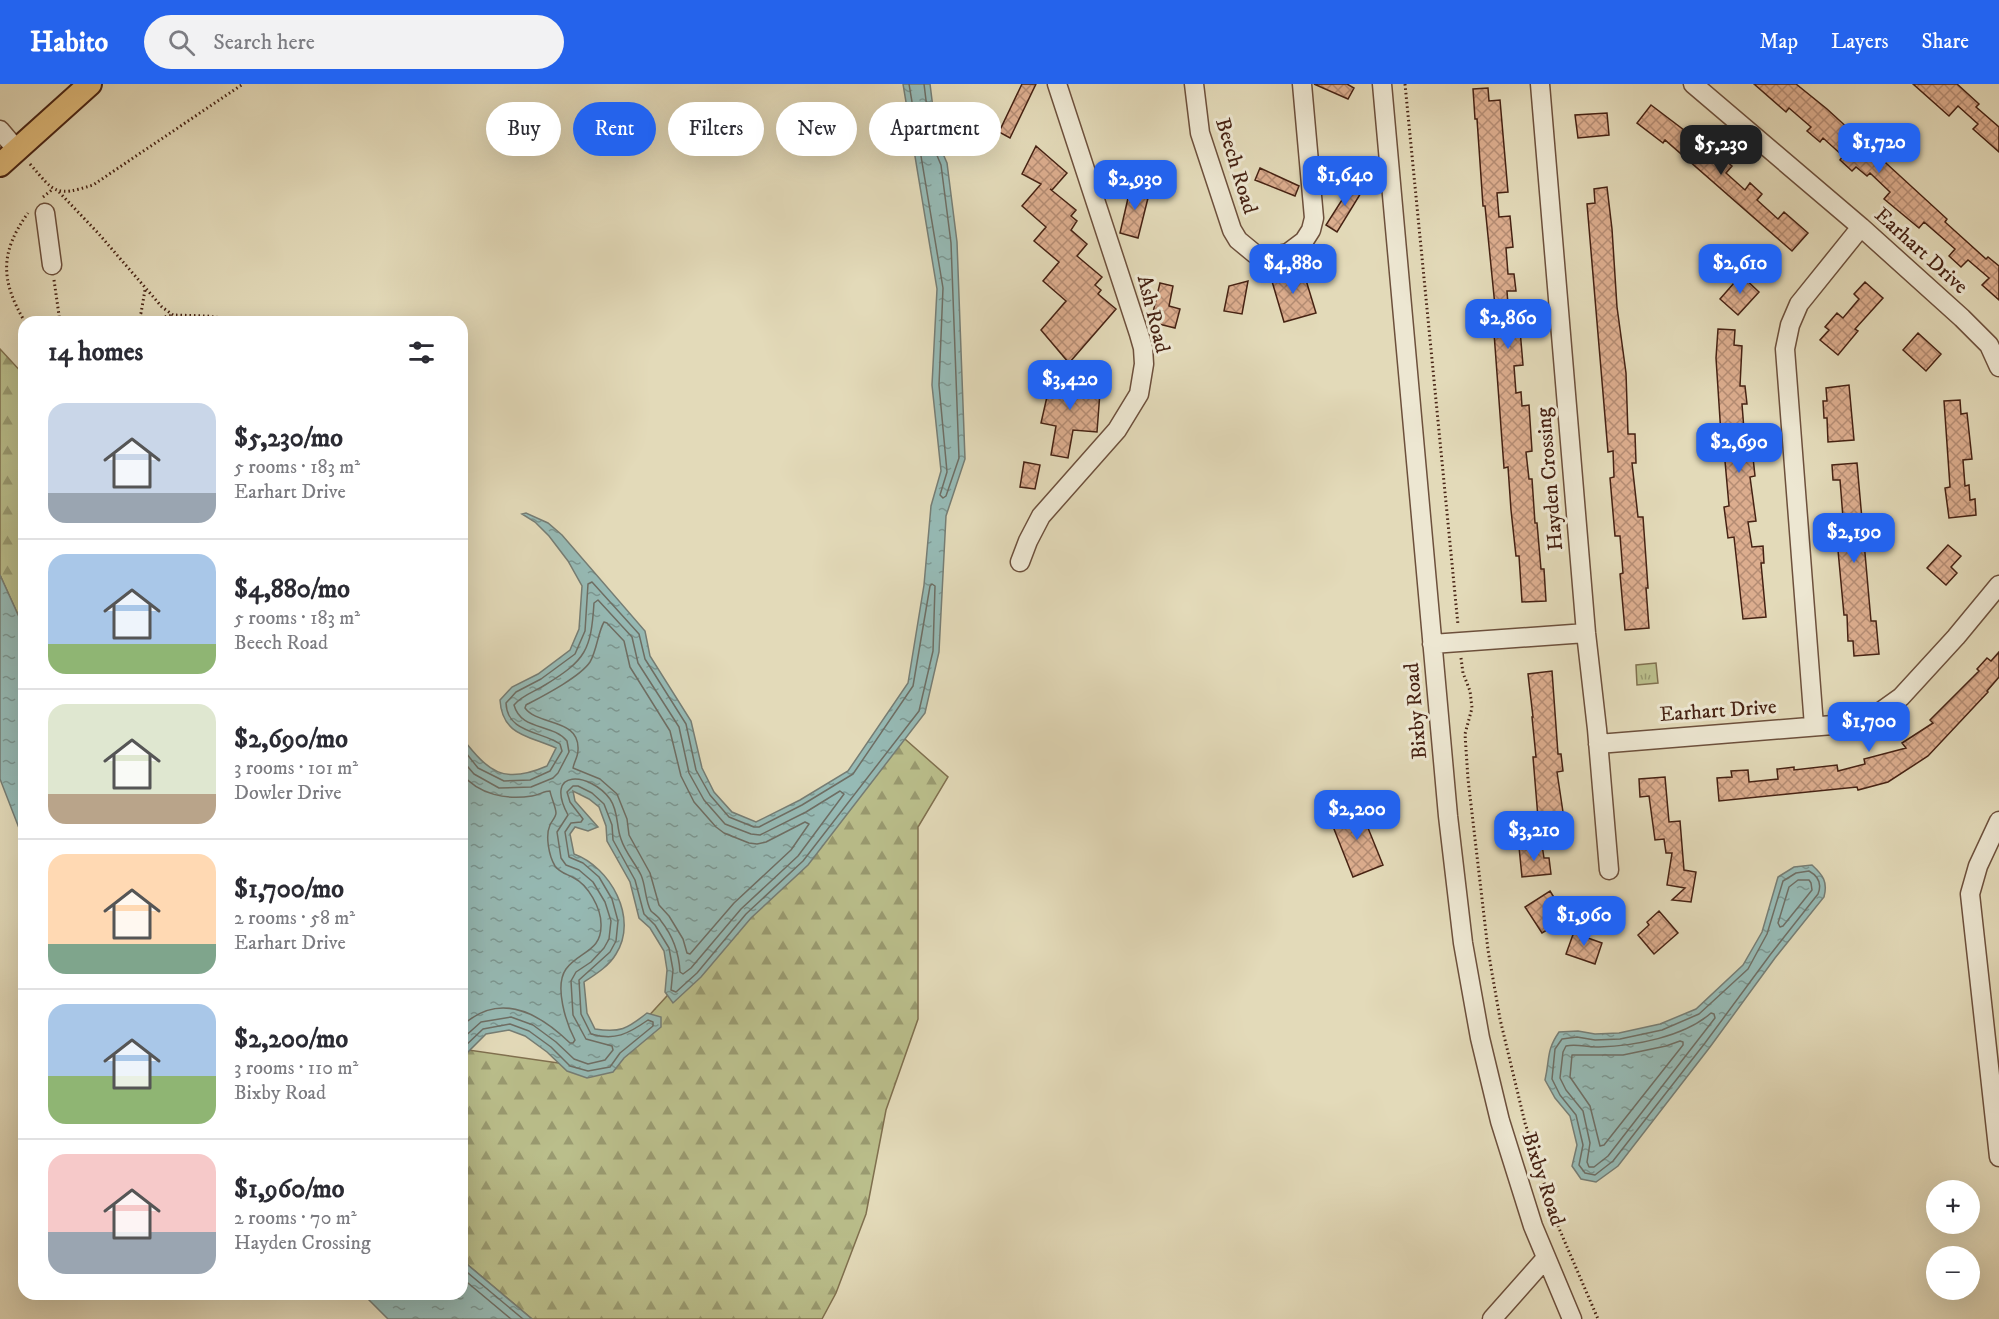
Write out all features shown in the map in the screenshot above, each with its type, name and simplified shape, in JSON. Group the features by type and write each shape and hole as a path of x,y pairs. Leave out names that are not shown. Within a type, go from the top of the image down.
{"main road":[{"path":"0,165 90,84"}],"street":[{"name":"Ash Road","path":"1020,562 1041,516 1117,430 1139,394 1143,378 1143,348 1139,334 1057,84"},
{"name":"Beech Road","path":"1194,84 1200,133 1232,231 1246,248 1255,254 1267,257 1288,254 1296,248 1311,230 1314,218 1302,84"},
{"name":"Bixby Road","path":"1382,84 1454,874 1474,1010 1500,1121 1527,1206 1572,1319"},
{"name":"Hayden Crossing","path":"1540,84 1586,633 1609,870"},
{"name":"Earhart Drive","path":"1693,84 1861,227 1974,330 1989,345 1999,367"},
{"path":"0,130 17,150"},
{"path":"39,208 52,265"},
{"path":"1814,726 1785,349 1798,304 1861,227"},
{"name":"Earhart Drive","path":"1598,744 1833,725 1873,717 1909,688 1999,585"},
{"path":"1432,644 1586,633"},
{"path":"1999,821 1978,866 1970,894 1999,1157"},
{"path":"1492,1319 1546,1258"}],"path":[{"path":"59,192 71,192 93,185 243,84"},
{"path":"1405,84 1459,642 1463,673 1470,691 1472,708 1465,734 1488,950 1500,1019 1525,1123 1558,1226 1598,1319"},
{"path":"17,150 46,183 59,192 98,233 162,307 172,315"},
{"path":"1,259 15,227 39,208 53,189"},
{"path":"52,265 59,316"},
{"path":"2,268 13,306 20,316"},
{"path":"139,316 145,288"},
{"path":"168,316 207,316"}],"green space":[{"path":"0,349 18,368 18,615 0,575"},
{"path":"1656,663 1658,683 1637,685 1636,665"},
{"path":"897,732 948,777 918,827 918,1019 886,1110 866,1214 836,1293 822,1319 532,1319 468,1265 468,1050 600,1069 809,841"}],"water":[{"path":"903,84 930,84 932,102 906,102"},
{"path":"915,156 944,156 947,163 957,242 965,459 946,516 939,652 925,713 808,865 751,918 701,977 673,1003 665,992 667,970 664,951 650,928 639,918 630,882 607,841 606,826 599,807 573,791 575,801 598,827 588,831 575,827 570,834 574,854 599,870 609,882 617,895 624,925 622,940 616,954 602,970 584,982 587,1013 595,1029 617,1030 634,1023 647,1013 661,1017 661,1027 624,1058 613,1072 587,1078 567,1071 525,1036 509,1030 486,1034 468,1052 468,745 480,759 498,772 519,774 547,766 556,748 527,737 512,728 502,712 500,700 512,687 538,674 570,650 579,629 582,586 568,561 549,536 535,522 522,514 526,513 548,523 562,535 645,631 650,656 691,721 702,768 714,792 732,812 756,822 800,800 848,771 908,683 924,585 931,506 941,471 932,385 937,289"},
{"path":"0,575 18,615 18,826 0,779"},
{"path":"1812,865 1824,879 1824,897 1775,958 1618,1166 1596,1182 1581,1179 1572,1166 1577,1145 1570,1116 1555,1098 1545,1080 1550,1050 1559,1032 1619,1033 1660,1024 1696,1009 1743,965 1762,932 1778,877 1794,867"},
{"path":"468,1265 532,1319 388,1319 369,1300 468,1300"}],"building":[{"path":"1022,84 1036,84 1010,138 1001,133 1001,128"},
{"path":"1314,84 1347,84 1354,88 1348,99"},
{"path":"1754,84 1796,84 1827,109 1947,219 1945,222 1986,259 1988,257 1999,266 1999,300 1982,285 1989,278 1968,260 1961,267 1949,256 1955,249 1924,222 1919,228 1884,199 1890,192 1870,173 1867,176 1856,167 1852,171 1840,160 1843,156 1823,138 1820,142 1807,131 1811,127 1789,108 1786,112"},
{"path":"1913,84 1957,84 1979,104 1976,107 1999,127 1999,152 1973,129 1978,124 1958,106 1949,116"},
{"path":"1488,88 1489,101 1500,100 1508,192 1497,193 1499,217 1510,216 1513,247 1506,248 1508,274 1514,274 1516,291 1507,291 1509,319 1519,318 1523,365 1514,366 1516,393 1521,392 1522,406 1529,405 1532,451 1526,452 1529,479 1532,479 1535,523 1537,523 1541,569 1544,569 1546,601 1522,602 1508,467 1504,468 1492,306 1495,306 1485,206 1483,206 1473,89"},
{"path":"1651,105 1688,133 1690,131 1732,166 1726,173 1745,190 1750,183 1762,194 1757,200 1778,219 1784,212 1808,233 1792,251 1665,140 1663,143 1637,123"},
{"path":"1607,113 1609,135 1578,138 1575,115"},
{"path":"1036,146 1067,173 1052,190 1050,189 1076,210 1071,216 1077,221 1071,230 1087,244 1077,256 1102,277 1095,285 1101,290 1098,294 1116,309 1069,363 1041,330 1066,301 1043,281 1059,262 1034,241 1046,227 1022,206 1041,184 1022,174"},
{"path":"1260,168 1299,186 1295,196 1255,180"},
{"path":"1354,181 1364,188 1337,232 1326,225"},
{"path":"1131,185 1150,190 1138,238 1120,233"},
{"path":"1607,187 1617,307 1626,373 1628,434 1635,434 1636,463 1632,463 1638,517 1643,517 1648,588 1646,588 1649,628 1625,630 1620,574 1623,573 1620,536 1615,536 1610,478 1614,477 1613,451 1608,452 1587,204 1595,203 1594,189"},
{"path":"1302,267 1316,313 1284,322 1271,278"},
{"path":"1741,275 1759,292 1738,315 1720,299"},
{"path":"1248,281 1242,314 1224,311 1229,286"},
{"path":"1865,282 1883,298 1855,329 1858,331 1838,355 1820,340 1829,330 1825,327 1837,313 1843,318 1859,299 1854,294"},
{"path":"1160,283 1173,286 1169,306 1180,309 1175,328 1155,323 1149,329"},
{"path":"1718,329 1735,330 1734,345 1742,346 1740,386 1745,386 1747,404 1742,404 1744,430 1750,430 1755,476 1750,477 1756,521 1748,522 1752,547 1763,546 1764,563 1761,563 1766,617 1743,619 1734,537 1728,538 1724,507 1729,506 1724,450 1722,450 1716,358"},
{"path":"1918,333 1941,354 1926,371 1903,350"},
{"path":"1075,370 1083,391 1100,392 1097,432 1073,430 1068,458 1051,455 1056,426 1041,423 1051,379"},
{"path":"1849,385 1854,440 1828,442 1827,418 1824,418 1823,401 1827,401 1826,388"},
{"path":"1960,400 1961,414 1967,413 1972,459 1963,460 1965,486 1969,485 1970,500 1975,499 1976,515 1949,518 1945,488 1950,487 1944,401"},
{"path":"1024,462 1040,465 1035,489 1020,487"},
{"path":"1857,463 1871,621 1876,621 1879,654 1854,656 1853,641 1848,641 1847,615 1844,615 1835,518 1843,518 1840,480 1833,480 1832,465"},
{"path":"1948,545 1961,556 1951,567 1957,573 1946,585 1927,568"},
{"path":"1999,652 1999,677 1988,692 1928,756 1888,782 1858,790 1857,787 1719,801 1717,778 1732,777 1731,771 1748,770 1749,782 1778,779 1777,769 1794,767 1794,770 1837,765 1838,771 1865,764 1864,759 1906,748 1902,743 1933,723 1930,720 1979,671 1977,669 1987,658 1991,661"},
{"path":"1552,671 1558,754 1561,754 1563,771 1557,772 1563,812 1555,813 1556,829 1539,830 1533,757 1536,757 1528,674"},
{"path":"1665,777 1669,822 1680,821 1684,870 1696,872 1691,902 1672,900 1685,888 1667,885 1672,853 1666,853 1664,839 1655,840 1649,796 1640,797 1639,779"},
{"path":"1363,805 1371,827 1368,828 1383,865 1353,877 1330,819"},
{"path":"1542,845 1544,858 1549,858 1551,874 1522,877 1519,847"},
{"path":"1550,891 1560,907 1554,910 1562,921 1542,933 1525,907"},
{"path":"1659,911 1678,933 1654,954 1638,935"},
{"path":"1575,929 1590,934 1588,938 1602,943 1595,964 1566,954"}]}
